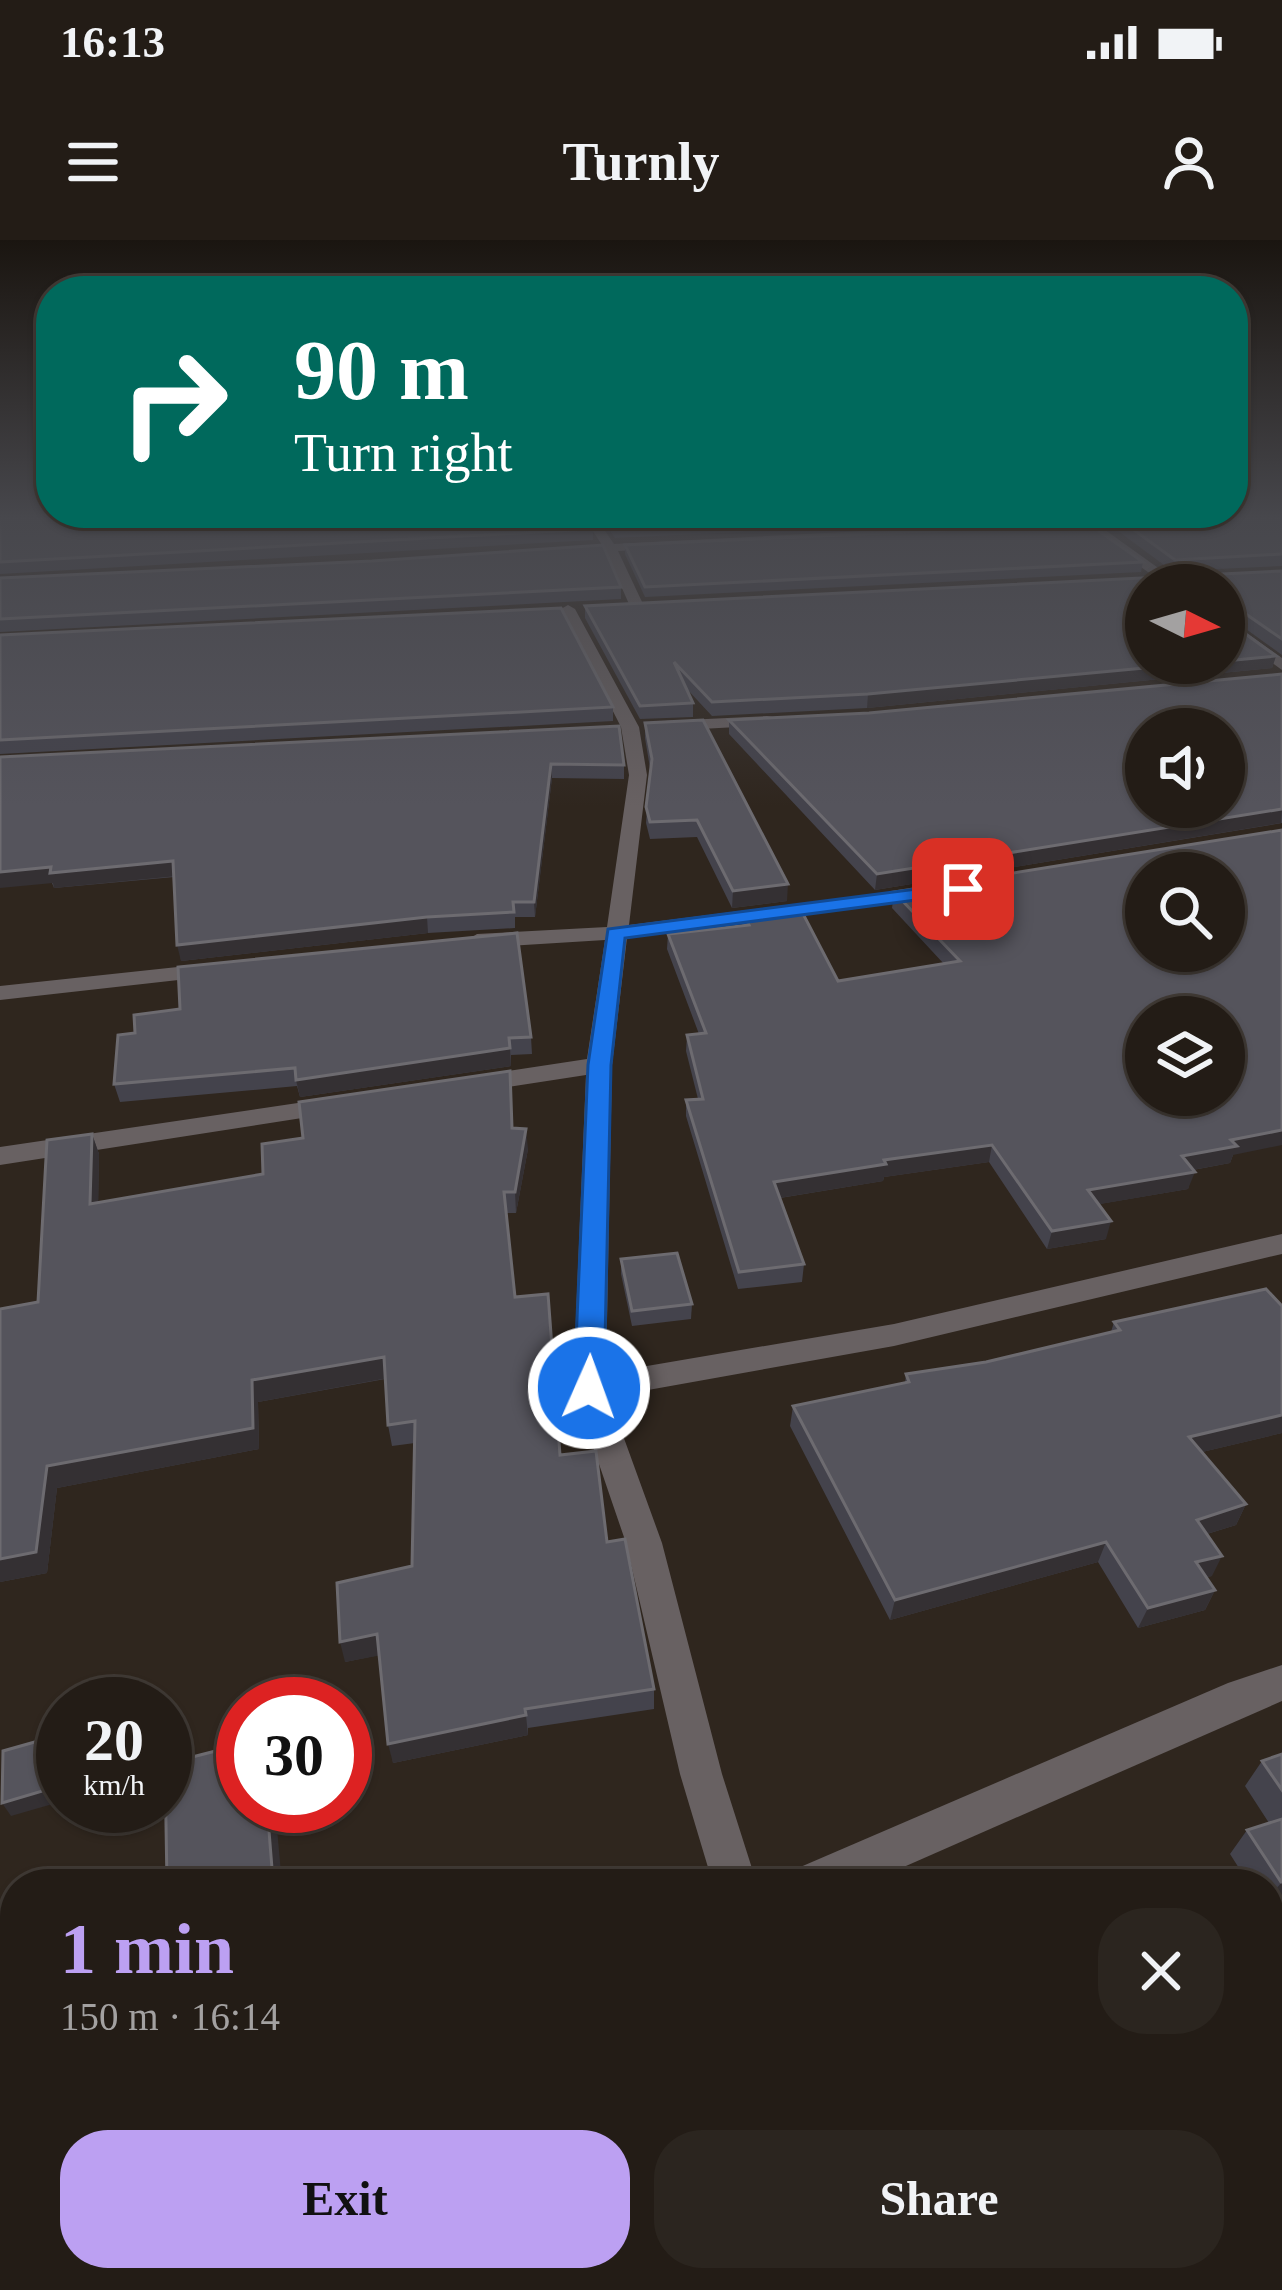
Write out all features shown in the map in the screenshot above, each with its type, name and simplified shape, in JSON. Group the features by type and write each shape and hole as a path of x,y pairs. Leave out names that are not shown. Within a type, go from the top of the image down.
{"street":[{"path":"570,615 638,775 599,1065 589,1388 644,1544 701,1774 730,1869"},
{"path":"1245,637 1282,664"},
{"path":"1256,680 1282,677"},
{"path":"618,728 796,720"},
{"path":"452,943 615,933 963,889"},
{"path":"0,993 240,967"},
{"path":"438,1090 599,1065"},
{"path":"0,1156 369,1100"},
{"path":"589,1388 894,1335 1282,1244"},
{"path":"848,1869 1242,1696 1282,1683"}],"building":[{"path":"0,615 84,615 0,619"},
{"path":"422,615 565,615 613,707 0,740 0,635"},
{"path":"590,615 1125,615 1125,670 868,694 712,702 674,662 693,703 640,706"},
{"path":"1247,615 1282,615 1282,639"},
{"path":"1245,634 1276,656 1245,659"},
{"path":"1282,674 1282,809 1245,815 1245,708 1125,708 1125,828 1164,828 877,874 729,720 869,713 1176,684 1245,684 1245,677"},
{"path":"703,720 788,884 733,891 697,820 650,822 646,807 652,759 645,723"},
{"path":"619,726 624,765 551,764 534,902 513,902 514,912 177,945 173,861 50,873 51,867 0,872 0,757"},
{"path":"1282,830 1282,1130 1231,1140 1237,1146 1182,1156 1195,1172 1088,1190 1111,1221 1052,1231 992,1145 774,1182 804,1264 739,1272 686,1100 703,1099 687,1035 706,1033 668,934 749,925 743,913 799,906 838,981 960,961 894,892 1125,855 1125,972 1245,972 1245,852 1144,852"},
{"path":"517,933 531,1037 509,1038 510,1048 296,1080 295,1068 114,1084 118,1035 135,1033 134,1015 180,1009 178,967"},
{"path":"510,1071 512,1128 526,1129 515,1192 504,1192 515,1297 548,1294 560,1455 596,1451 607,1542 625,1539 654,1689 525,1709 526,1715 388,1744 377,1634 340,1642 337,1583 412,1566 415,1421 388,1425 384,1357 252,1380 253,1428 47,1466 36,1552 0,1559 0,1309 38,1302 47,1140 92,1134 90,1204 263,1174 262,1144 303,1138 299,1102"},
{"path":"677,1253 692,1304 632,1311 621,1259"},
{"path":"1266,1289 1282,1306 1282,1415 1189,1437 1246,1504 1197,1520 1222,1556 1196,1562 1215,1590 1148,1608 1106,1542 895,1600 793,1406 909,1382 906,1374 986,1362 1120,1330 1114,1322"},
{"path":"36,1742 36,1793 2,1803 3,1751"},
{"path":"216,1751 216,1833 269,1833 272,1869 167,1869 166,1833 192,1833 192,1757"},
{"path":"1282,1754 1282,1790 1262,1761"},
{"path":"1282,1819 1282,1869 1272,1869 1247,1830"}],"route":[{"path":"589,1388 599,1065 615,933 963,889"}]}
